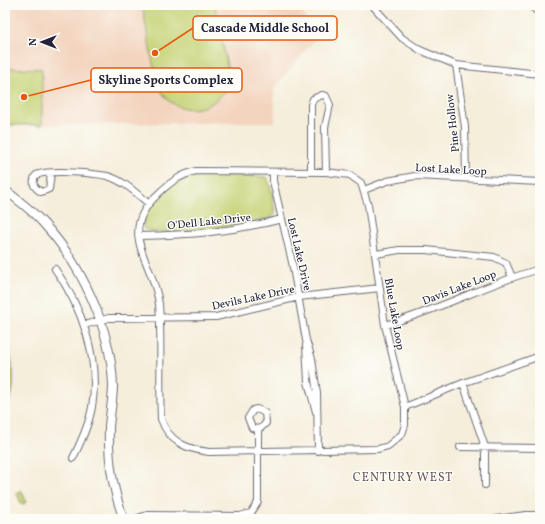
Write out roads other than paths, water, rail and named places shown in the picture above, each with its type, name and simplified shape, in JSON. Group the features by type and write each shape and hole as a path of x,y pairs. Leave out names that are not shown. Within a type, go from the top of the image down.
{"street":[{"path":"372,5 402,38 420,50 456,65 540,74"},
{"path":"530,5 540,14"},
{"name":"Pine Hollow","path":"456,65 465,127 466,179"},
{"path":"311,171 311,105 313,99 322,95 326,96 330,105 325,127 326,172"},
{"name":"Blue Lake Loop","path":"196,171 311,171 350,174 361,183 364,190 376,254 385,325 405,406 402,434 388,446 378,449 259,451 196,450 184,446 173,440 164,427 161,419 160,318 156,290 140,249 138,226 141,216 148,203 175,179 196,171"},
{"name":"Lost Lake Drive","path":"273,172 273,181 299,297 306,340 305,354 308,382 316,412 318,450"},
{"path":"51,173 96,174 109,176 133,191 148,203"},
{"name":"Lost Lake Loop","path":"364,190 387,181 415,176 540,182"},
{"path":"5,190 44,223 65,250 77,269 101,319 112,372 113,396 109,425 111,476 124,519"},
{"name":"O'Dell Lake Drive","path":"138,236 172,236 224,232 282,219"},
{"path":"376,254 399,250 426,250 494,257 506,263 512,277"},
{"path":"55,268 66,284 84,325 89,343 94,388 92,408 85,432 73,458"},
{"name":"Davis Lake Loop","path":"385,325 512,277 540,269"},
{"name":"Devils Lake Drive","path":"84,325 101,319 216,317 299,297 380,288"},
{"path":"405,406 463,383 540,356"},
{"path":"463,383 485,447 485,485"},
{"path":"135,519 147,515 240,516 251,513 258,502 258,430"},
{"path":"460,447 540,448"},
{"path":"500,519 526,515 540,515"}],"place":[{"name":"Cascade Middle School","path":"155,53"},
{"name":"Skyline Sports Complex","path":"24,97"}],"district":[{"name":"CENTURY WEST","path":"403,477"}]}
